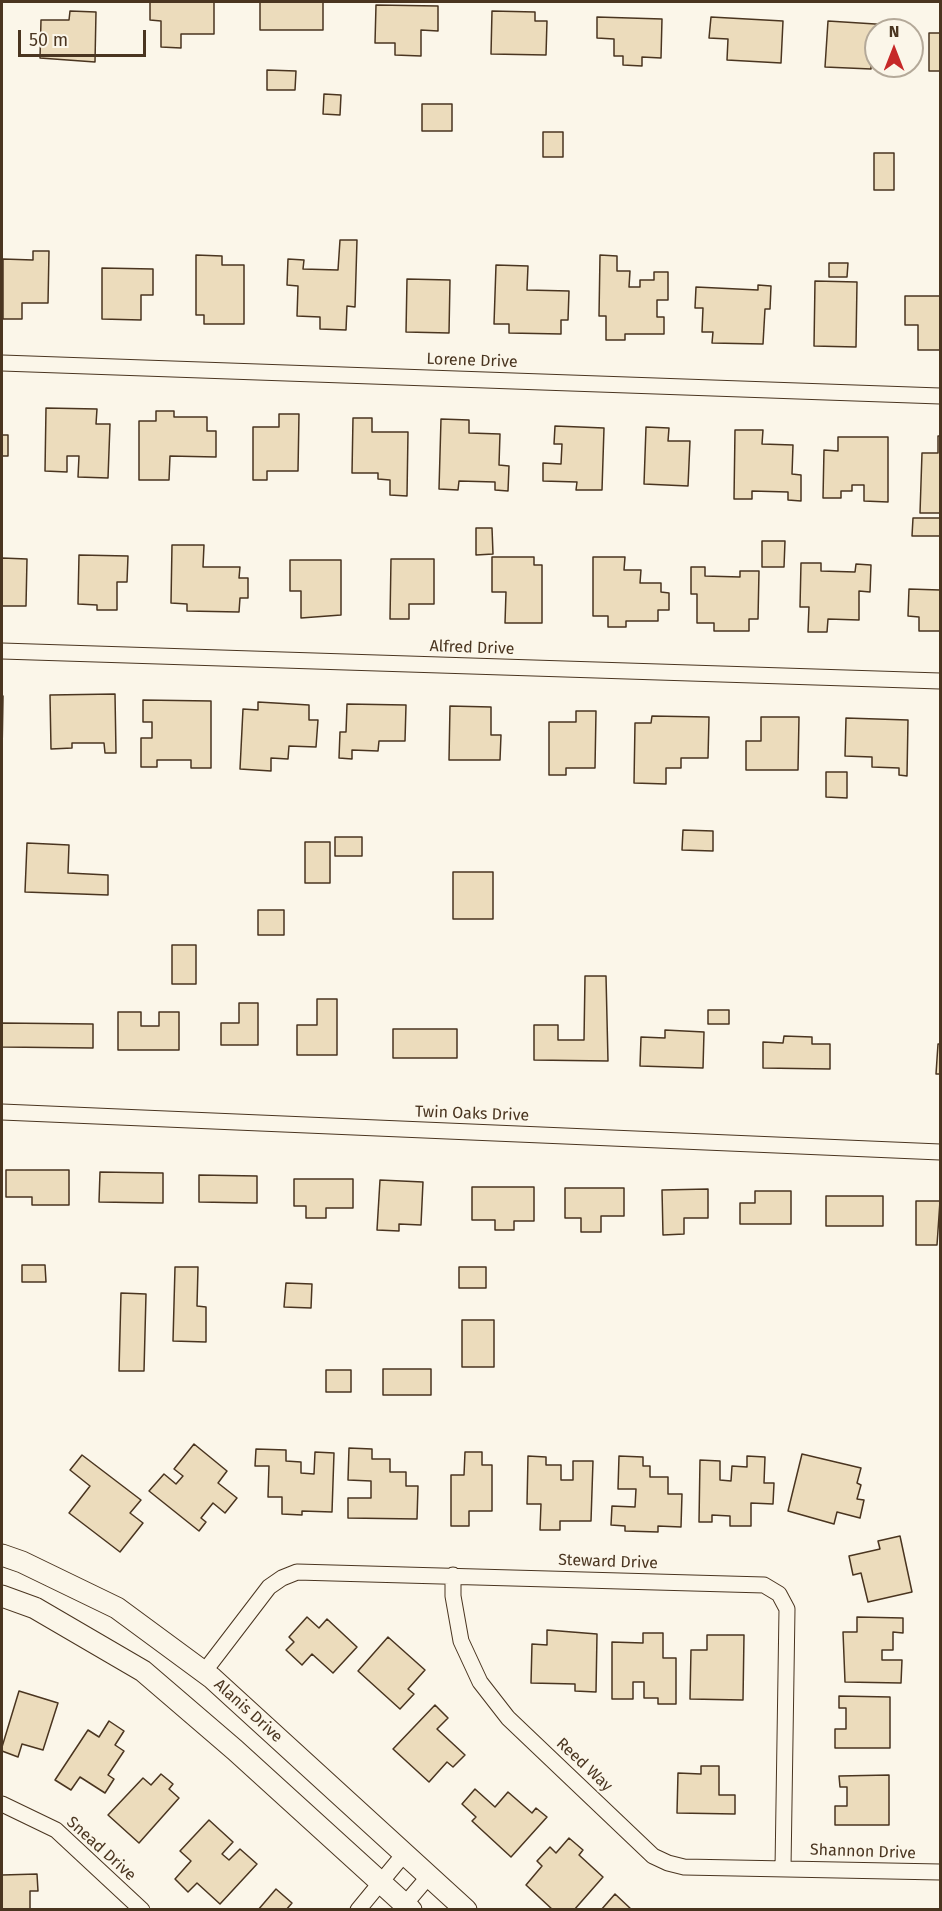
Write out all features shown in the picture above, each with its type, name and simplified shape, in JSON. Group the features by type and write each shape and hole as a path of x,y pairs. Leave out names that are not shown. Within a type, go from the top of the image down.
{"main road":[{"name":"Alanis Drive","path":"2,1555 22,1562 117,1608 204,1672 466,1910"},
{"path":"2,1596 35,1608 143,1671 235,1749 381,1882 405,1908"}],"street":[{"name":"Lorene Drive","path":"2,363 940,396"},
{"name":"Alfred Drive","path":"2,651 940,681"},
{"name":"Twin Oaks Drive","path":"2,1113 940,1152"},
{"name":"Steward Drive","path":"204,1672 269,1587 297,1572 756,1585 772,1588 779,1594 787,1609 783,1868"},
{"name":"Reed Way","path":"453,1575 453,1596 461,1641 480,1682 508,1718 654,1856 684,1867 783,1868"},
{"name":"Snead Drive","path":"2,1804 56,1830 142,1910"},
{"path":"357,1910 404,1854"},
{"name":"Shannon Drive","path":"783,1868 940,1872"},
{"path":"405,1908 429,1876"}],"building":[{"path":"150,2 214,2 214,34 181,34 181,48 161,47 161,21 150,20"},
{"path":"260,2 323,2 323,30 260,30"},
{"path":"376,5 438,6 438,31 421,30 421,56 395,55 395,43 375,43"},
{"path":"70,11 96,12 95,62 40,58 41,20 69,20"},
{"path":"492,11 535,12 535,21 547,21 546,55 491,54"},
{"path":"597,17 662,19 661,58 642,57 642,66 623,65 623,56 614,56 614,39 597,38"},
{"path":"711,17 783,21 781,63 727,60 728,39 709,38"},
{"path":"828,21 864,23 864,69 825,67"},
{"path":"929,33 940,33 940,71 929,71"},
{"path":"267,70 296,71 295,90 267,90"},
{"path":"324,94 341,95 340,115 323,114"},
{"path":"422,104 452,104 452,131 422,131"},
{"path":"543,132 563,132 563,157 543,157"},
{"path":"874,153 894,153 894,190 874,190"},
{"path":"340,240 357,240 355,307 347,306 346,330 320,329 320,317 297,316 298,286 287,285 288,259 304,260 303,269 338,270"},
{"path":"33,251 49,251 48,303 22,303 22,319 3,319 3,259 33,260"},
{"path":"196,255 222,256 222,265 244,265 244,324 204,324 204,315 196,315"},
{"path":"600,255 617,256 617,271 630,271 629,287 640,287 640,280 654,280 654,272 668,272 668,300 657,300 657,317 664,317 664,334 625,334 625,340 606,340 606,316 599,316"},
{"path":"829,263 848,263 847,277 829,277"},
{"path":"496,265 528,266 527,290 569,291 568,320 561,320 561,334 509,333 509,324 494,324"},
{"path":"102,268 153,269 153,295 141,295 141,320 102,319"},
{"path":"407,279 450,280 449,333 406,332"},
{"path":"815,281 857,282 856,347 814,346"},
{"path":"758,285 771,286 770,309 765,309 763,344 712,343 713,332 702,332 703,308 695,308 696,287 758,290"},
{"path":"905,296 940,296 940,350 918,350 918,325 905,325"},
{"path":"46,408 97,409 96,424 110,424 108,478 78,477 79,456 67,456 67,472 45,471"},
{"path":"156,411 174,411 174,417 207,417 207,431 216,431 216,457 170,456 169,480 139,480 139,421 156,421"},
{"path":"279,414 299,414 298,471 267,471 267,480 253,480 253,427 279,427"},
{"path":"353,418 372,418 372,432 408,432 407,496 390,495 390,480 378,479 378,473 352,473"},
{"path":"441,419 469,420 469,433 500,434 499,465 509,466 508,491 495,490 495,482 459,481 458,490 439,489"},
{"path":"555,426 604,428 602,490 576,490 577,482 543,481 543,463 561,464 562,444 554,444"},
{"path":"646,427 669,428 668,441 690,441 688,486 644,484"},
{"path":"735,430 763,430 762,444 793,445 792,474 801,475 801,501 788,500 788,492 752,491 752,499 734,499"},
{"path":"2,435 8,435 8,456 2,456"},
{"path":"938,436 940,436 940,513 920,513 922,453 938,453"},
{"path":"838,437 888,437 888,502 864,501 864,485 852,485 852,491 841,491 841,498 823,498 824,450 838,451"},
{"path":"913,518 940,518 940,536 912,536"},
{"path":"476,528 492,528 493,554 476,555"},
{"path":"762,541 785,541 784,567 762,567"},
{"path":"172,545 204,545 203,567 240,567 239,578 248,578 248,598 240,598 239,612 187,611 187,604 171,603"},
{"path":"79,555 128,556 127,582 117,582 117,610 97,610 97,605 78,604"},
{"path":"492,557 534,557 534,565 542,565 542,623 505,623 506,592 492,592"},
{"path":"593,557 625,557 624,570 641,570 640,583 661,583 661,592 669,593 669,610 658,610 658,621 626,621 626,627 608,627 608,616 593,616"},
{"path":"2,558 27,559 26,606 2,606"},
{"path":"391,559 434,559 434,604 409,604 409,619 390,619"},
{"path":"290,560 341,560 341,615 301,618 301,591 290,591"},
{"path":"801,563 821,563 821,571 855,572 856,564 871,565 870,592 859,591 859,620 828,619 827,632 808,632 809,607 800,607"},
{"path":"691,567 705,567 705,576 740,577 740,571 759,571 758,619 749,619 749,631 714,631 714,623 697,623 697,594 691,594"},
{"path":"909,589 940,590 940,631 919,631 919,617 908,616"},
{"path":"115,694 116,753 105,753 104,743 72,743 72,748 51,749 50,695"},
{"path":"2,696 3,696 2,755"},
{"path":"143,700 211,701 211,768 191,768 191,760 157,760 157,767 141,767 141,738 152,738 152,722 143,722"},
{"path":"258,702 309,705 309,720 318,720 316,747 289,746 288,759 271,758 271,771 240,769 243,709 258,710"},
{"path":"347,704 406,705 405,741 379,741 378,751 352,750 352,759 339,758 340,732 346,732"},
{"path":"450,706 491,707 491,735 501,735 500,760 449,760"},
{"path":"576,711 596,711 595,768 566,768 566,775 549,775 549,722 576,722"},
{"path":"652,716 709,717 708,758 681,758 681,768 666,768 666,784 634,783 635,723 651,723"},
{"path":"761,717 799,717 798,770 746,770 746,741 761,741"},
{"path":"846,718 908,720 907,776 899,775 899,768 872,767 872,757 845,756"},
{"path":"826,772 847,772 847,798 826,797"},
{"path":"683,830 713,831 713,851 682,850"},
{"path":"335,837 362,837 362,856 335,856"},
{"path":"305,842 330,842 330,883 305,883"},
{"path":"27,843 69,845 68,873 108,875 108,895 25,892"},
{"path":"453,872 493,872 493,919 453,919"},
{"path":"258,910 284,910 284,935 258,935"},
{"path":"172,945 196,945 196,984 172,984"},
{"path":"585,976 606,976 608,1061 534,1060 534,1025 558,1025 558,1040 584,1040"},
{"path":"317,999 337,999 337,1055 297,1055 297,1025 317,1025"},
{"path":"239,1003 258,1003 258,1045 221,1045 221,1023 239,1023"},
{"path":"708,1010 729,1010 729,1024 708,1024"},
{"path":"118,1012 141,1012 141,1026 159,1026 159,1012 179,1012 179,1050 118,1050"},
{"path":"2,1023 93,1024 93,1048 2,1047"},
{"path":"393,1029 457,1029 457,1058 393,1058"},
{"path":"665,1030 704,1032 703,1068 640,1066 641,1037 665,1038"},
{"path":"784,1036 812,1037 812,1044 830,1044 830,1069 763,1068 763,1042 783,1043"},
{"path":"938,1044 940,1044 940,1074 936,1074"},
{"path":"6,1170 69,1170 69,1205 32,1205 32,1197 6,1197"},
{"path":"100,1172 163,1173 163,1203 99,1202"},
{"path":"199,1175 257,1176 257,1203 199,1202"},
{"path":"294,1179 353,1179 353,1208 326,1208 326,1218 306,1218 306,1206 294,1206"},
{"path":"380,1180 423,1182 421,1225 399,1224 399,1231 377,1230"},
{"path":"472,1187 534,1187 534,1221 514,1221 514,1230 495,1230 495,1220 472,1220"},
{"path":"565,1188 624,1188 624,1216 601,1216 601,1232 581,1232 581,1218 565,1218"},
{"path":"708,1189 708,1218 684,1218 684,1234 663,1235 662,1190"},
{"path":"755,1191 791,1191 791,1224 740,1224 740,1203 755,1203"},
{"path":"826,1196 883,1196 883,1226 826,1226"},
{"path":"916,1201 940,1201 937,1245 916,1245"},
{"path":"22,1265 45,1265 46,1282 22,1282"},
{"path":"175,1267 198,1267 197,1306 206,1307 206,1342 173,1341"},
{"path":"459,1267 486,1267 486,1288 459,1288"},
{"path":"286,1283 312,1284 311,1308 284,1307"},
{"path":"121,1293 146,1294 144,1371 119,1371"},
{"path":"462,1320 494,1320 494,1367 462,1367"},
{"path":"383,1369 431,1369 431,1395 383,1395"},
{"path":"326,1370 351,1370 351,1392 326,1392"},
{"path":"194,1444 227,1471 218,1483 237,1498 225,1513 213,1503 201,1518 206,1522 199,1531 149,1491 164,1474 176,1484 183,1476 174,1469"},
{"path":"349,1448 372,1449 372,1459 390,1459 390,1472 406,1472 406,1486 418,1486 417,1519 348,1518 348,1498 371,1498 371,1481 348,1480"},
{"path":"256,1449 286,1450 286,1461 301,1462 301,1473 314,1474 315,1452 334,1453 332,1512 302,1511 302,1515 282,1514 282,1497 268,1497 269,1466 255,1466"},
{"path":"465,1452 482,1452 482,1465 492,1465 492,1511 469,1511 469,1526 451,1526 451,1475 464,1475"},
{"path":"802,1454 861,1468 857,1483 861,1485 857,1499 864,1500 860,1518 837,1512 834,1524 788,1511"},
{"path":"82,1455 141,1500 130,1513 143,1523 120,1552 69,1513 90,1486 70,1470"},
{"path":"528,1456 546,1457 546,1465 561,1465 561,1480 573,1480 573,1461 593,1461 591,1521 560,1521 560,1530 540,1530 541,1504 527,1504"},
{"path":"619,1456 643,1457 643,1466 650,1466 650,1477 668,1477 668,1494 682,1494 681,1527 658,1526 658,1532 625,1531 625,1526 611,1525 612,1506 635,1507 636,1489 618,1489"},
{"path":"747,1456 765,1457 764,1483 774,1483 773,1504 751,1503 751,1526 730,1526 730,1516 712,1515 712,1522 699,1522 700,1460 720,1461 720,1480 731,1481 732,1466 747,1467"},
{"path":"900,1536 912,1592 868,1602 861,1573 853,1575 849,1556 880,1549 878,1541"},
{"path":"307,1617 319,1628 327,1619 357,1647 333,1673 312,1654 302,1665 286,1650 294,1642 289,1637"},
{"path":"857,1617 903,1618 903,1633 893,1632 893,1650 882,1650 882,1660 902,1660 901,1683 845,1682 843,1632 857,1632"},
{"path":"547,1630 597,1634 596,1692 575,1691 575,1684 531,1683 532,1644 547,1645"},
{"path":"643,1633 663,1633 663,1658 676,1658 676,1704 658,1704 658,1698 644,1698 644,1682 633,1682 633,1699 612,1699 612,1642 643,1643"},
{"path":"707,1635 744,1635 743,1700 690,1699 691,1650 707,1650"},
{"path":"388,1637 425,1670 408,1689 414,1694 400,1709 358,1671"},
{"path":"19,1691 58,1703 43,1750 22,1744 18,1757 2,1751 2,1747"},
{"path":"839,1696 890,1697 890,1748 835,1748 835,1729 846,1729 846,1708 839,1708"},
{"path":"435,1705 448,1718 437,1729 465,1755 453,1767 447,1762 429,1782 393,1749"},
{"path":"109,1721 124,1731 115,1745 124,1751 108,1775 114,1779 105,1793 80,1777 71,1790 55,1780 88,1730 99,1737"},
{"path":"701,1766 719,1766 719,1795 735,1795 735,1814 677,1813 678,1773 701,1774"},
{"path":"161,1774 173,1784 169,1789 179,1798 139,1843 108,1815 143,1778 151,1785"},
{"path":"889,1775 889,1825 835,1825 835,1806 847,1806 847,1787 840,1787 839,1776"},
{"path":"475,1789 495,1807 508,1792 532,1813 536,1808 547,1817 511,1857 472,1821 476,1817 462,1804"},
{"path":"209,1820 233,1842 222,1854 229,1860 240,1849 257,1864 220,1904 197,1883 188,1892 175,1879 191,1861 180,1851"},
{"path":"569,1838 583,1850 579,1855 603,1877 574,1910 553,1910 526,1885 542,1866 537,1861 550,1847 556,1853"},
{"path":"37,1874 38,1891 30,1891 30,1910 2,1910 2,1875"},
{"path":"276,1889 292,1903 286,1910 258,1910"},
{"path":"615,1894 632,1910 601,1910"}]}
